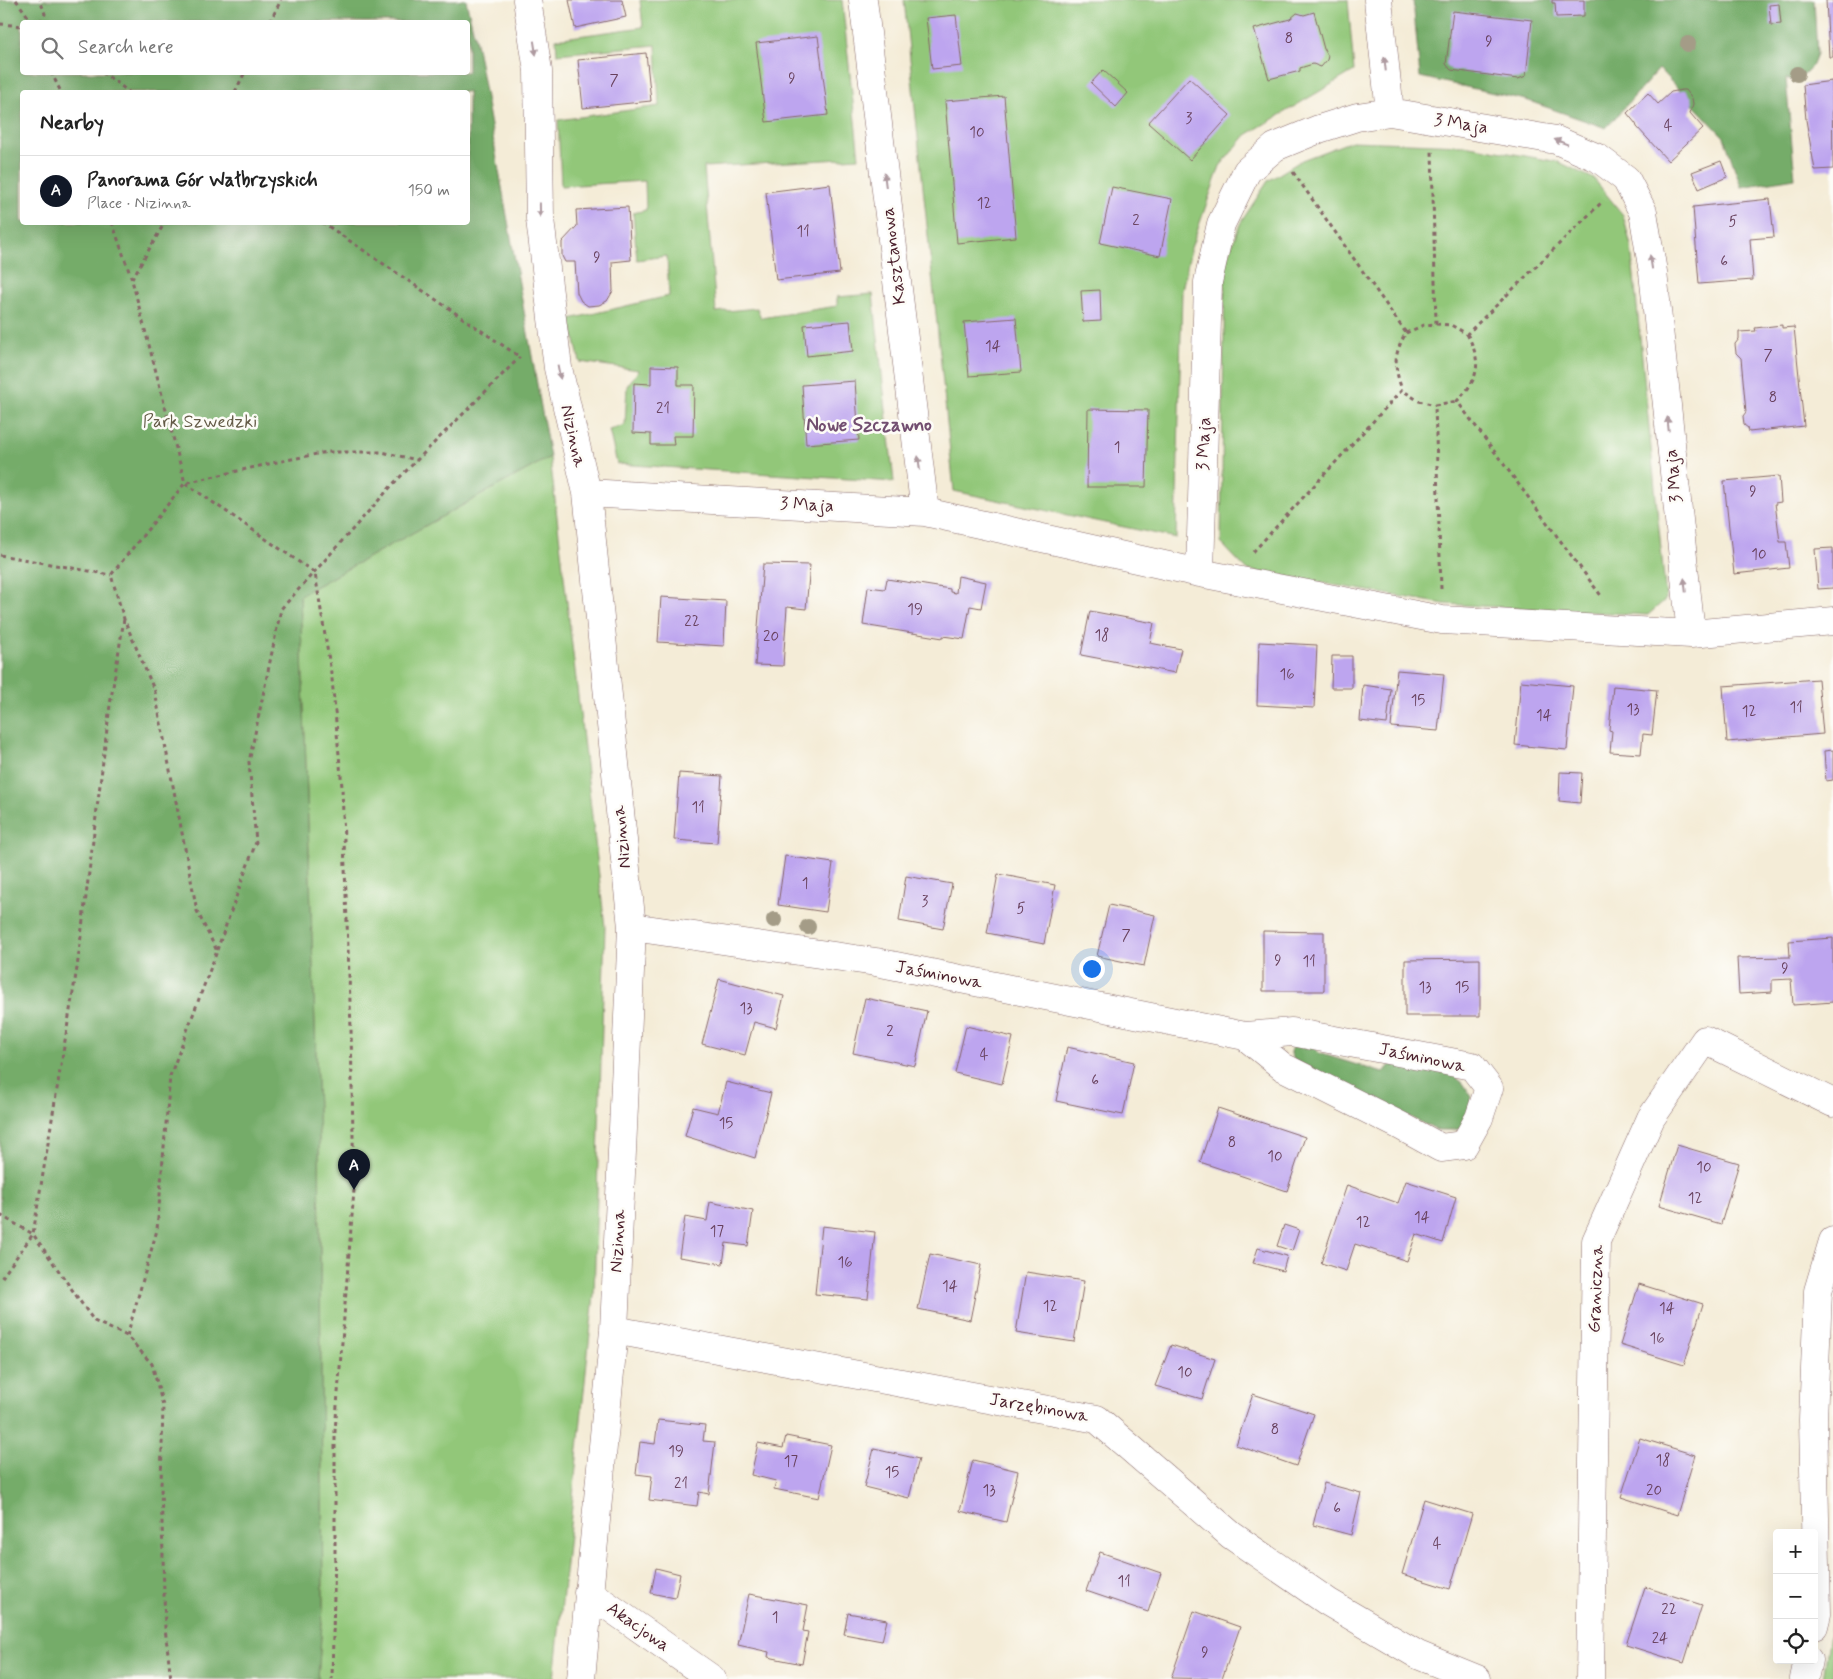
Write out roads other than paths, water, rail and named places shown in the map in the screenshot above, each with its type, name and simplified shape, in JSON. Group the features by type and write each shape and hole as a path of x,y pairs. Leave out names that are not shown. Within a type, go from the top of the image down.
{"street":[{"name":"Nizinna","path":"527,0 538,71 540,219 558,368 587,493 632,926 614,1330 581,1679"},
{"name":"Kasztanowa","path":"864,0 925,512"},
{"path":"1378,0 1390,112"},
{"name":"3 Maja","path":"1200,573 1208,282 1221,224 1247,172 1275,147 1357,117 1390,112 1556,140 1598,158 1626,179 1643,212 1653,272 1690,634"},
{"name":"3 Maja","path":"587,493 925,512 1200,573 1442,620 1690,634 1833,620"},
{"name":"Jaśminowa","path":"632,926 876,962 1245,1036 1292,1032 1472,1066 1489,1088 1479,1118 1464,1144 1441,1148 1399,1124 1283,1067 1245,1036"},
{"name":"Graniczna","path":"1590,1679 1596,1241 1651,1118 1705,1040 1833,1103"},
{"path":"1816,1619 1813,1420 1818,1291 1833,1241"},
{"name":"Jarzębinowa","path":"614,1330 1098,1419 1231,1535 1320,1596 1418,1655 1477,1679"},
{"name":"Akacjowa","path":"588,1592 712,1679"},
{"path":"1804,1679 1807,1664"}],"place":[{"name":"Panorama Gór Wałbrzyskich","path":"354,1190"}],"district":[{"name":"Nowe Szczawno","path":"869,425"}],"park label":[{"name":"Park Szwedzki","path":"200,422"}]}
